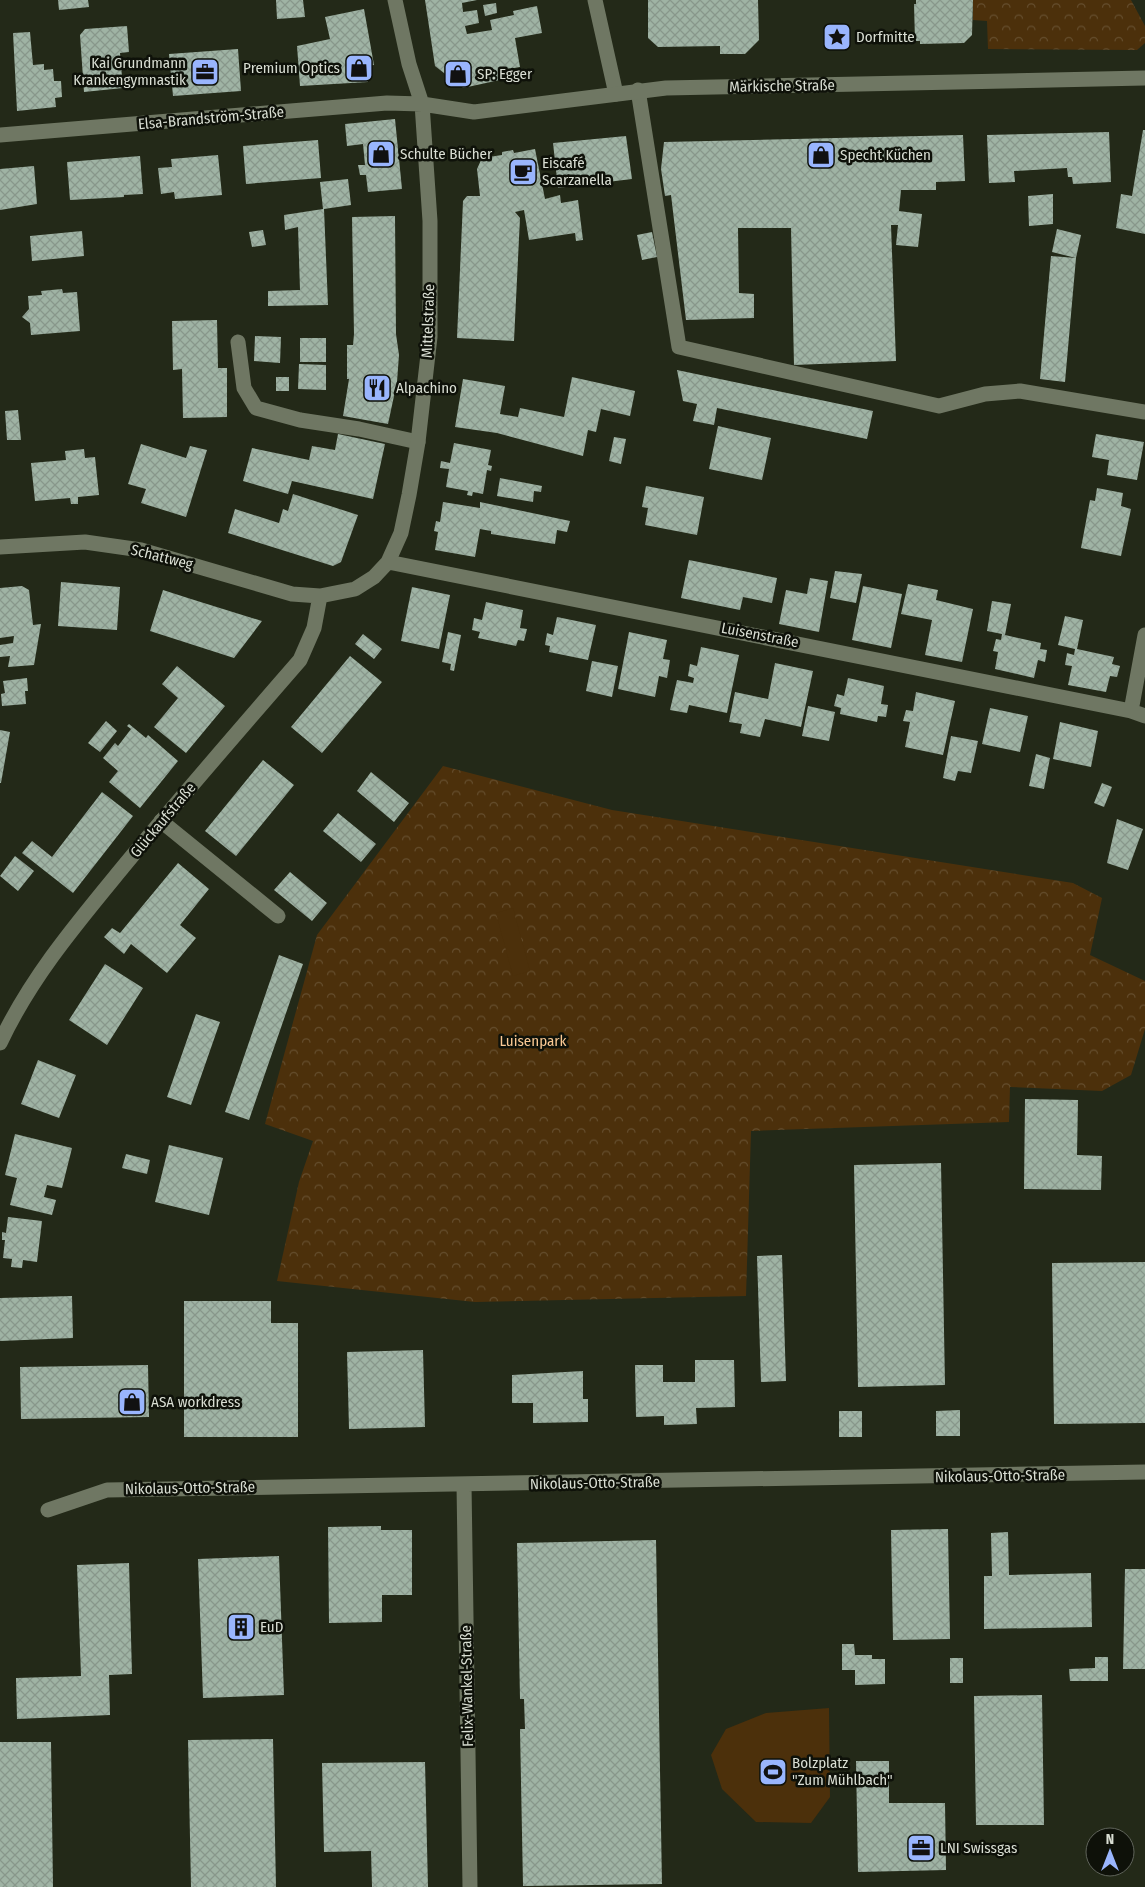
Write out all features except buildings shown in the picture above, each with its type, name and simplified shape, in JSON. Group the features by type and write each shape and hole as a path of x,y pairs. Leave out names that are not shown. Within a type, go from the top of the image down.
{"street":[{"name":"Mittelstraße","path":"320,596 355,589 374,577 388,562 401,533 418,442 430,338 430,221 422,104 410,64 395,0"},
{"path":"594,0 616,94"},
{"name":"Märkische Straße","path":"422,104 474,112 666,88 1145,78"},
{"path":"638,90 679,346 939,406 985,394 1020,391 1145,412"},
{"name":"Elsa-Brandström-Straße","path":"0,135 388,103 422,104"},
{"path":"238,342 244,388 256,408 300,420 359,429 418,442"},
{"name":"Schattweg","path":"0,547 85,542 141,550 292,594 320,596"},
{"name":"Luisenstraße","path":"388,562 1138,714 1145,635"},
{"name":"Glückaufstraße","path":"0,1043 13,1016 57,947 161,821 300,660 314,628 320,596"},
{"path":"161,821 278,916"},
{"name":"Nikolaus-Otto-Straße","path":"48,1510 107,1490 1145,1472"},
{"name":"Felix-Wankel-Straße","path":"464,1484 470,1887"}],"green space":[{"path":"973,0 1131,0 1145,26 1145,43 1137,50 988,49 987,21 973,20"},
{"name":"Luisenpark","path":"443,766 612,810 1073,883 1102,898 1090,955 1145,981 1145,1029 1131,1075 1102,1091 1010,1087 1009,1122 751,1131 746,1296 475,1302 277,1281 299,1182 313,1141 265,1124 317,935"},
{"path":"513,908 530,971 513,976 496,913"},
{"name":"Bolzplatz \"Zum Mühlbach\"","path":"829,1708 830,1797 811,1823 756,1822 722,1789 711,1755 726,1729 766,1713"}],"place":[{"name":"Dorfmitte","path":"837,37"},
{"name":"Premium Optics","path":"359,68"},
{"name":"Kai Grundmann Krankengymnastik","path":"205,72"},
{"name":"SP: Egger","path":"458,74"},
{"name":"Schulte Bücher","path":"381,154"},
{"name":"Specht Küchen","path":"821,155"},
{"name":"Eiscafé Scarzanella","path":"523,172"},
{"name":"Alpachino","path":"377,388"},
{"name":"ASA workdress","path":"132,1402"},
{"name":"EuD","path":"241,1627"},
{"name":"Bolzplatz \"Zum Mühlbach\"","path":"773,1772"},
{"name":"LNI Swissgas","path":"921,1848"}]}
